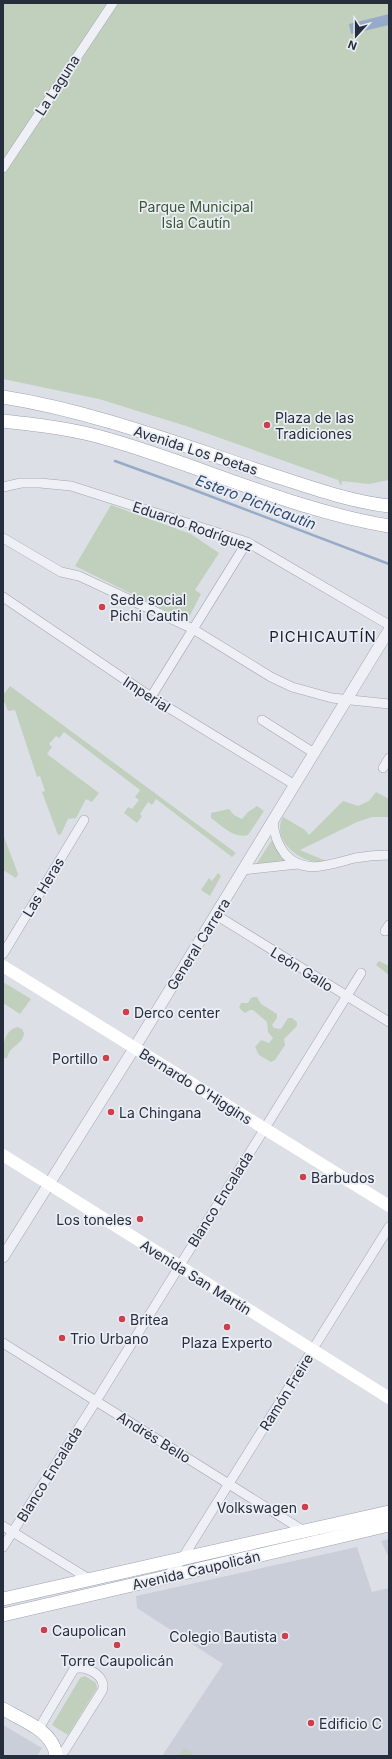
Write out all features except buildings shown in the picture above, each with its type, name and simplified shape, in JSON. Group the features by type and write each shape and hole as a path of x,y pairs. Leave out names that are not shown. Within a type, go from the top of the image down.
{"main road":[{"name":"Avenida Los Poetas","path":"3,397 43,404 85,415 153,435 366,504 389,506"},
{"name":"Avenida Los Poetas","path":"3,421 67,429 111,440 320,510 362,522 389,526"},
{"name":"Bernardo O'Higgins","path":"3,966 389,1206"},
{"name":"Avenida San Martín","path":"3,1155 389,1398"},
{"name":"Avenida Caupolicán","path":"3,1599 389,1512"},
{"name":"Avenida Caupolicán","path":"3,1615 389,1525"},
{"path":"3,1709 46,1735 52,1742 56,1756"}],"street":[{"name":"La Laguna","path":"3,166 112,3"},
{"name":"Eduardo Rodríguez","path":"3,487 14,484 40,482 71,486 247,542 389,625"},
{"path":"3,538 61,572 79,576 193,629 282,683 318,695 389,704"},
{"path":"151,697 247,542"},
{"name":"Imperial","path":"3,598 151,697 295,785"},
{"name":"General Carrera","path":"3,1257 216,915 389,630"},
{"path":"262,720 314,753"},
{"path":"383,768 389,758"},
{"name":"Las Heras","path":"3,954 84,820"},
{"path":"273,822 275,835 280,847 288,857 298,864"},
{"path":"243,870 298,864 322,867 368,856 389,855"},
{"name":"León Gallo","path":"216,915 389,1022"},
{"name":"Blanco Encalada","path":"3,1547 96,1401 361,972"},
{"name":"Ramón Freire","path":"166,1577 174,1570 183,1558 389,1228"},
{"name":"Andrés Bello","path":"3,1343 304,1531"},
{"path":"3,1526 89,1579"},
{"path":"38,1730 74,1670 86,1668 101,1678 104,1685 102,1691 65,1750 59,1756"}],"shaded area":[{"path":"389,1539 389,1558 381,1541"},
{"name":"Colegio Bautista","path":"357,1547 372,1592 389,1588 389,1756 162,1756 223,1664 137,1608 136,1596"},
{"path":"3,1725 42,1748 37,1756 3,1756"}],"green space":[{"name":"Parque Municipal Isla Cautín","path":"3,3 389,3 389,480 369,484 342,481 341,486 338,480 186,426 99,399 3,379"},
{"path":"111,505 191,534 219,553 195,590 201,594 187,621 75,566"},
{"path":"10,686 236,853 232,857 156,799 152,805 148,802 140,814 142,816 137,823 124,813 128,807 132,809 139,800 135,797 140,790 64,732 59,738 56,736 49,744 52,747 47,754 99,793 92,802 86,799 76,818 68,819 61,834 58,835 42,792 45,791 40,776 37,777 15,710 8,711 5,703 3,702 3,695"},
{"path":"376,792 389,799 389,817 372,817 357,822 300,850 326,861 315,862 304,859 291,850 282,838 280,824 283,817 305,830 309,835 343,801 358,806 369,801"},
{"path":"257,806 264,811 248,835 243,836 233,833 211,818 211,813 229,809 234,815 242,819 248,812"},
{"path":"3,834 18,874 16,878 3,870"},
{"path":"272,840 282,857 288,863 255,866"},
{"path":"218,873 221,876 210,896 201,890 209,878 212,881"},
{"path":"379,961 389,966 389,975 376,965"},
{"path":"3,982 31,999 20,1014 3,1003"},
{"path":"253,997 257,997 261,1004 277,1014 277,1018 272,1025 274,1028 281,1029 288,1018 292,1018 297,1022 297,1026 284,1039 285,1045 275,1060 271,1062 259,1055 255,1047 261,1040 269,1043 273,1038 268,1032 267,1022 253,1010 245,1013 239,1008 241,1003 248,1003"},
{"path":"17,1027 22,1029 24,1033 23,1037 11,1050 7,1058 3,1058 6,1036 12,1029"},
{"path":"85,1676 96,1683 97,1688 68,1735 52,1725 80,1678"},
{"path":"184,1748 195,1756 179,1756"}],"water":[{"path":"389,14 389,25 351,34 349,24"}],"waterway":[{"name":"Estero Pichicautín","path":"115,461 389,564"}],"place":[{"name":"Plaza de las Tradiciones","path":"267,425"},
{"name":"Sede social Pichi Cautin","path":"102,607"},
{"name":"Derco center","path":"126,1012"},
{"name":"Portillo","path":"106,1058"},
{"name":"La Chingana","path":"111,1112"},
{"name":"Barbudos","path":"303,1177"},
{"name":"Los toneles","path":"140,1219"},
{"name":"Britea","path":"122,1319"},
{"name":"Plaza Experto","path":"227,1327"},
{"name":"Trio Urbano","path":"62,1338"},
{"name":"Volkswagen","path":"305,1507"},
{"name":"Caupolican","path":"44,1630"},
{"name":"Colegio Bautista","path":"285,1636"},
{"name":"Torre Caupolicán","path":"117,1645"},
{"name":"Edificio C","path":"311,1723"}],"district":[{"name":"PICHICAUTÍN","path":"323,636"}]}
